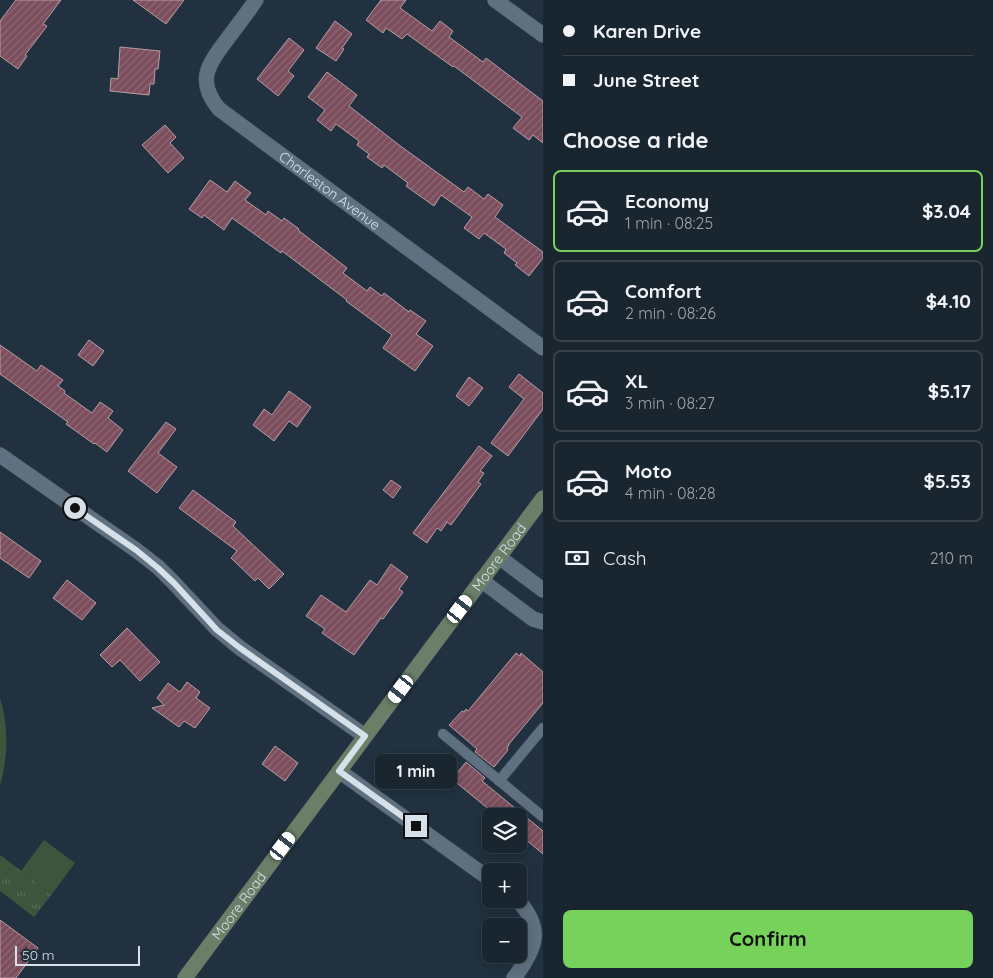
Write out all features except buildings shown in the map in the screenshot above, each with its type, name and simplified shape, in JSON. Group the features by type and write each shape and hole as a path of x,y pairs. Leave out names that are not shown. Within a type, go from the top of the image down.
{"street":[{"name":"Charleston Avenue","path":"256,0 210,64 206,76 207,90 219,109 543,348"},
{"path":"495,0 543,35"},
{"path":"0,455 143,556 174,583 217,630 365,736"},
{"name":"Moore Road","path":"185,978 543,498"},
{"path":"499,557 543,590"},
{"path":"482,580 533,619 543,622"},
{"path":"339,771 482,874"},
{"path":"514,978 532,954 541,934 540,923 526,908"}],"lane":[{"path":"499,781 543,728"},
{"path":"443,734 499,781 541,811"}],"green space":[{"path":"0,698 5,720 6,753 0,786"},
{"path":"44,840 75,863 52,894 21,871"},
{"path":"0,855 52,894 34,917 0,891"}],"route":[{"path":"75,508 136,550 158,568 217,630 365,736 339,771 416,826"}]}
